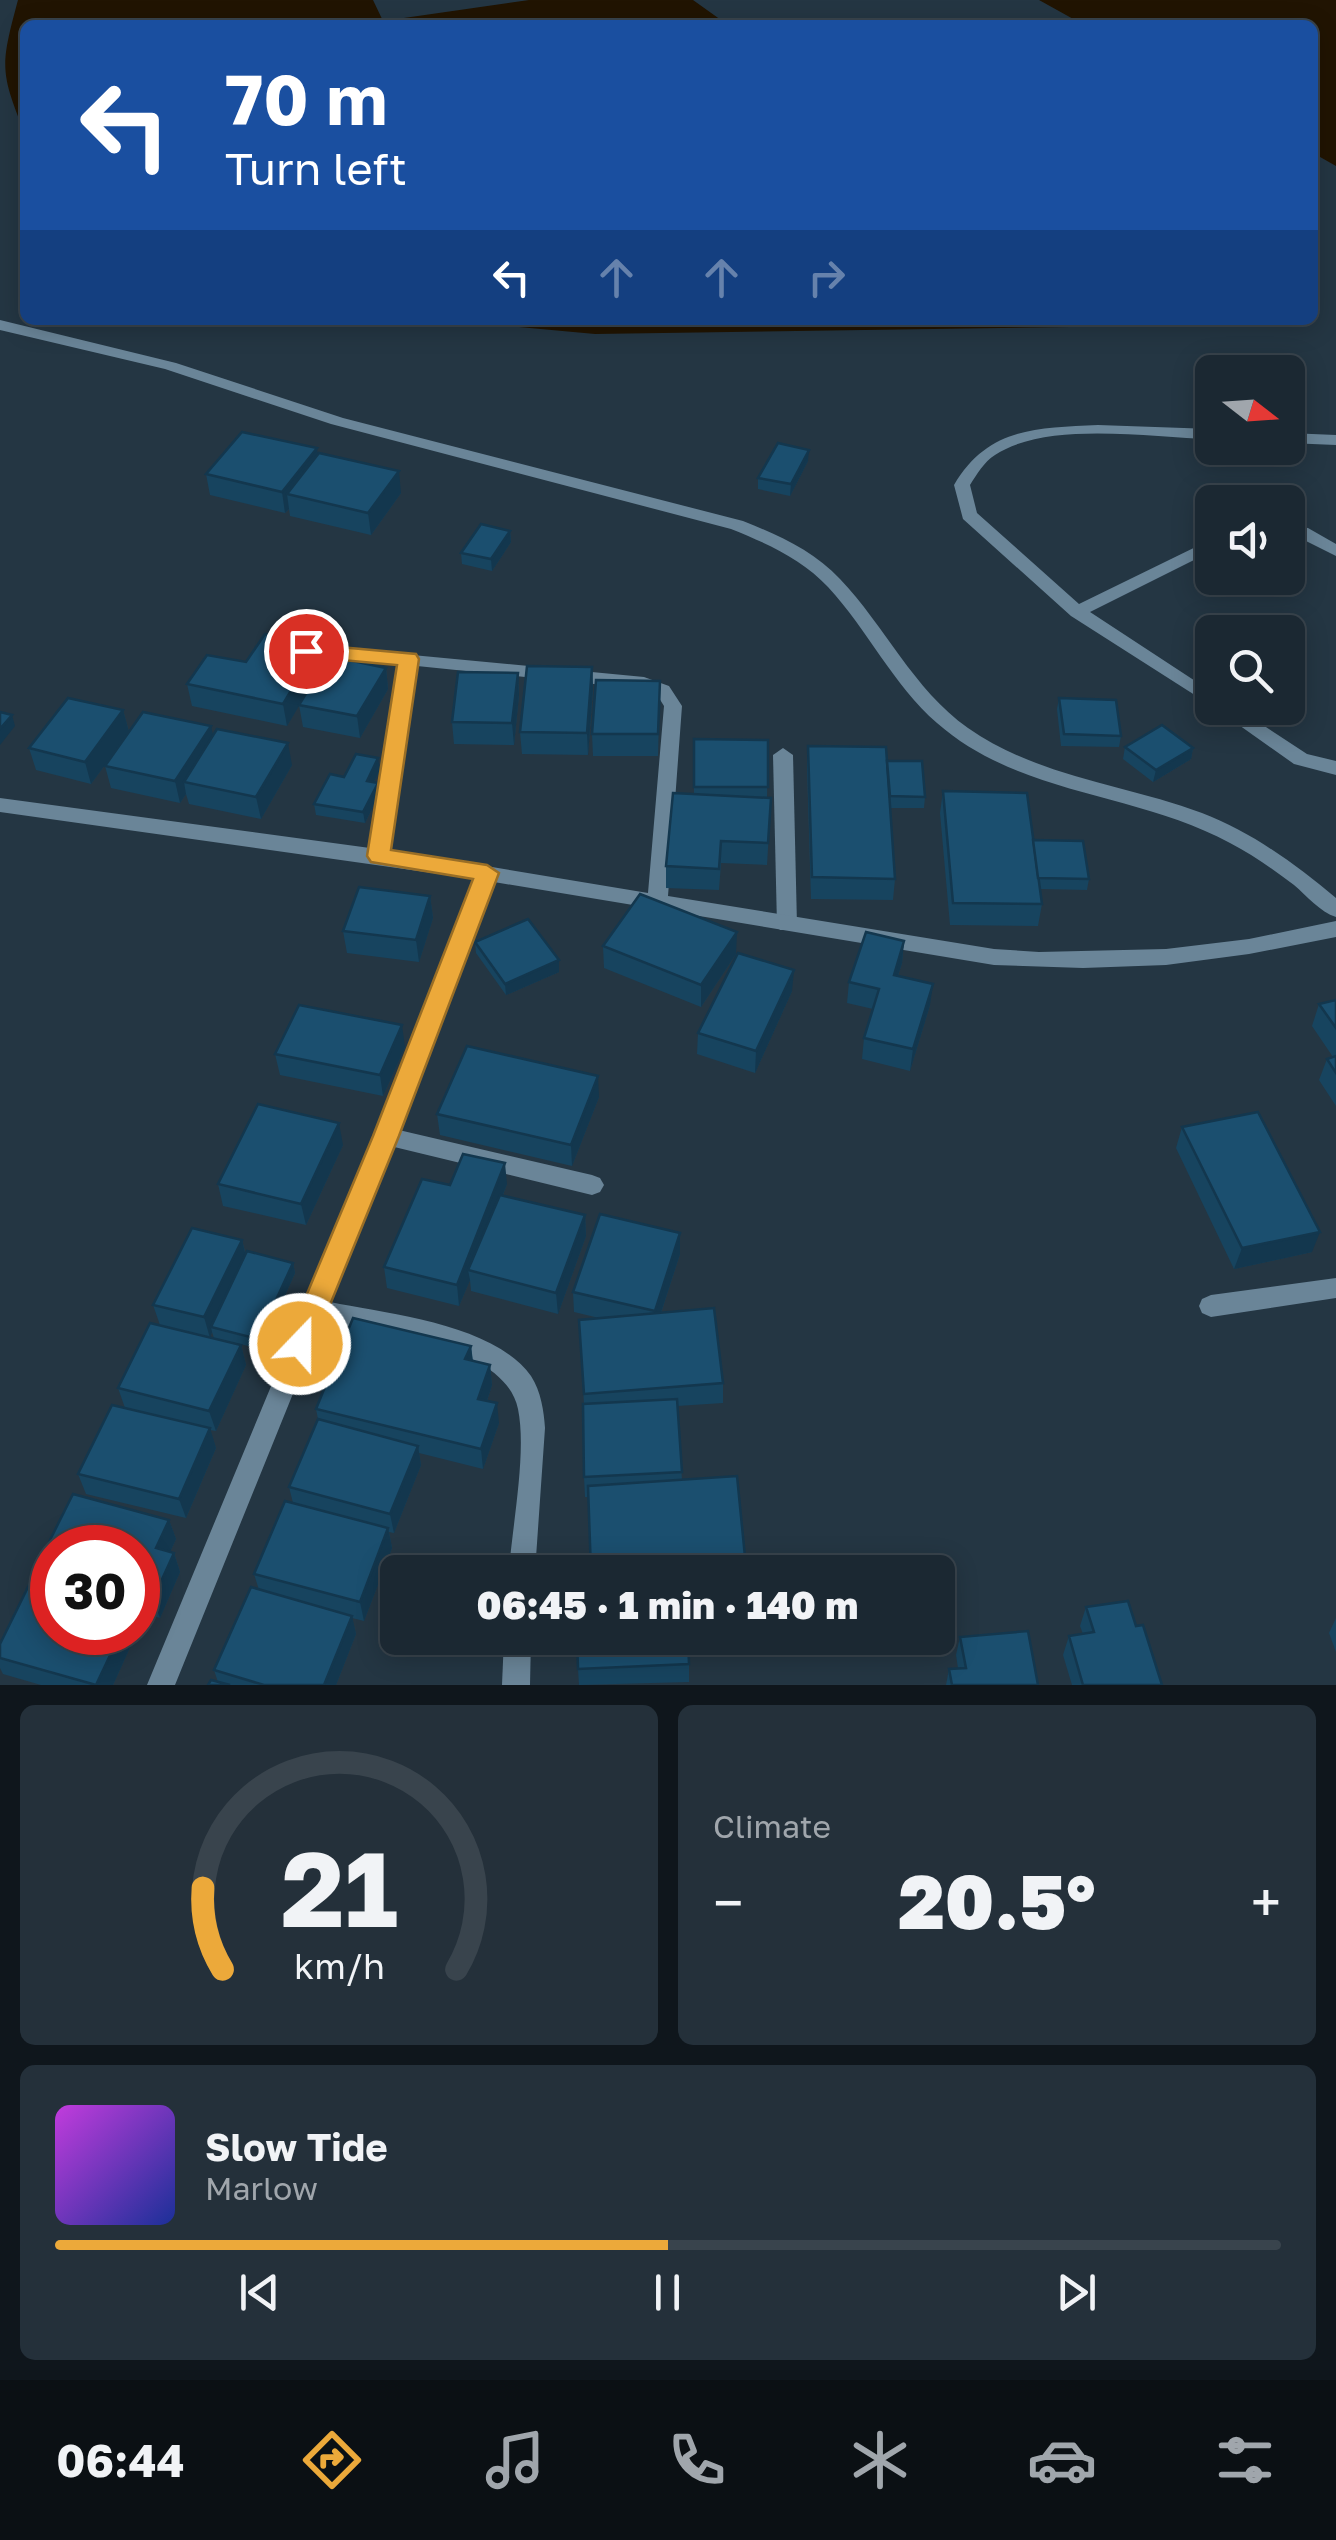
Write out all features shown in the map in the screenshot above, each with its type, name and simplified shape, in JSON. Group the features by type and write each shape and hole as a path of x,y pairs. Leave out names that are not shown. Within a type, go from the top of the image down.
{"street":[{"path":"0,325 170,366 354,425 736,525 774,540 832,582 925,698 957,730 1001,757 1052,780 1176,811 1220,828 1264,853 1336,910"},
{"path":"1195,434 1063,432 1012,441 992,449 975,464 962,485 969,515 1077,612 1195,689"},
{"path":"1305,439 1336,440"},
{"path":"1305,534 1336,551"},
{"path":"1077,612 1195,553"},
{"path":"272,648 659,687 670,697 657,902"},
{"path":"379,856 409,659"},
{"path":"1250,725 1301,758 1336,768"},
{"path":"783,755 788,925"},
{"path":"0,805 379,856 994,957 1076,963 1160,960 1243,951 1336,930"},
{"path":"161,1685 386,1136 487,873"},
{"path":"386,1136 592,1185"},
{"path":"1211,1306 1336,1288"},
{"path":"314,1310 454,1340 496,1356 522,1380 532,1408 523,1555"},
{"path":"516,1685 517,1655"}],"shaded area":[{"path":"18,0 373,0 383,20 20,20 20,120 7,82 8,40"},
{"path":"529,0 693,0 721,20 390,20"},
{"path":"1039,0 1336,0 1336,166 1318,156 1318,20 1075,20"},
{"path":"499,325 1143,326 595,334"}],"building":[{"path":"242,432 317,448 282,492 206,474"},
{"path":"778,443 809,450 791,484 758,478"},
{"path":"319,453 399,471 368,513 287,494"},
{"path":"481,524 510,531 491,559 461,553"},
{"path":"265,634 319,644 283,704 187,684 207,655 246,662"},
{"path":"329,656 386,668 357,716 299,705"},
{"path":"527,666 592,667 587,733 520,732"},
{"path":"458,672 518,673 512,723 452,722"},
{"path":"596,680 660,681 658,734 592,734"},
{"path":"68,698 123,710 85,762 29,748"},
{"path":"1059,698 1116,700 1121,736 1064,734"},
{"path":"0,712 12,715 0,729"},
{"path":"143,712 211,726 175,781 105,766"},
{"path":"1162,725 1193,748 1156,770 1125,747"},
{"path":"217,729 288,743 256,797 184,782"},
{"path":"694,739 768,740 768,787 694,787"},
{"path":"808,746 886,747 895,879 812,877"},
{"path":"356,754 378,758 367,781 378,783 363,812 314,804 330,774 344,777"},
{"path":"887,761 922,761 925,797 890,796"},
{"path":"943,791 1027,793 1042,904 953,903"},
{"path":"673,793 771,798 768,843 721,841 719,869 666,866"},
{"path":"1033,840 1083,841 1089,879 1038,878"},
{"path":"359,887 430,896 416,940 343,931"},
{"path":"640,894 737,932 701,985 603,946"},
{"path":"528,919 559,960 505,984 475,942"},
{"path":"866,932 904,941 894,975 933,984 913,1049 864,1038 879,989 849,982"},
{"path":"738,953 794,970 756,1051 698,1033"},
{"path":"1336,1000 1336,1028 1319,1004"},
{"path":"299,1005 402,1025 380,1075 275,1054"},
{"path":"467,1046 598,1076 571,1145 437,1114"},
{"path":"1336,1056 1336,1073 1327,1059"},
{"path":"258,1104 339,1123 301,1204 218,1184"},
{"path":"1258,1112 1320,1232 1242,1248 1182,1127"},
{"path":"463,1154 505,1163 457,1285 384,1267 422,1179 450,1185"},
{"path":"500,1195 585,1215 556,1293 468,1270"},
{"path":"600,1214 680,1233 655,1311 573,1292"},
{"path":"192,1228 242,1240 204,1317 153,1305"},
{"path":"247,1251 293,1263 258,1339 211,1327"},
{"path":"714,1308 723,1383 584,1394 579,1320"},
{"path":"353,1318 471,1346 465,1359 490,1365 478,1399 497,1403 481,1449 316,1409"},
{"path":"150,1323 241,1345 209,1411 118,1388"},
{"path":"677,1399 682,1472 584,1477 583,1404"},
{"path":"112,1405 210,1428 179,1499 78,1474"},
{"path":"318,1419 418,1446 390,1514 289,1487"},
{"path":"737,1476 745,1555 590,1555 588,1486"},
{"path":"73,1494 169,1520 160,1539 160,1525 58,1525"},
{"path":"285,1501 388,1528 360,1602 254,1574"},
{"path":"160,1549 174,1553 160,1584"},
{"path":"30,1583 30,1655 110,1655 96,1685 0,1658 0,1644"},
{"path":"251,1587 352,1616 324,1685 264,1685 214,1670"},
{"path":"1128,1601 1136,1626 1143,1625 1162,1685 1083,1685 1069,1636 1094,1632 1086,1607"},
{"path":"1028,1631 1038,1685 952,1685 949,1669 966,1668 960,1637"},
{"path":"578,1655 689,1655 689,1664 578,1669"}],"route":[{"path":"300,1344 386,1136 487,873 379,856 409,659 306,651"}]}
